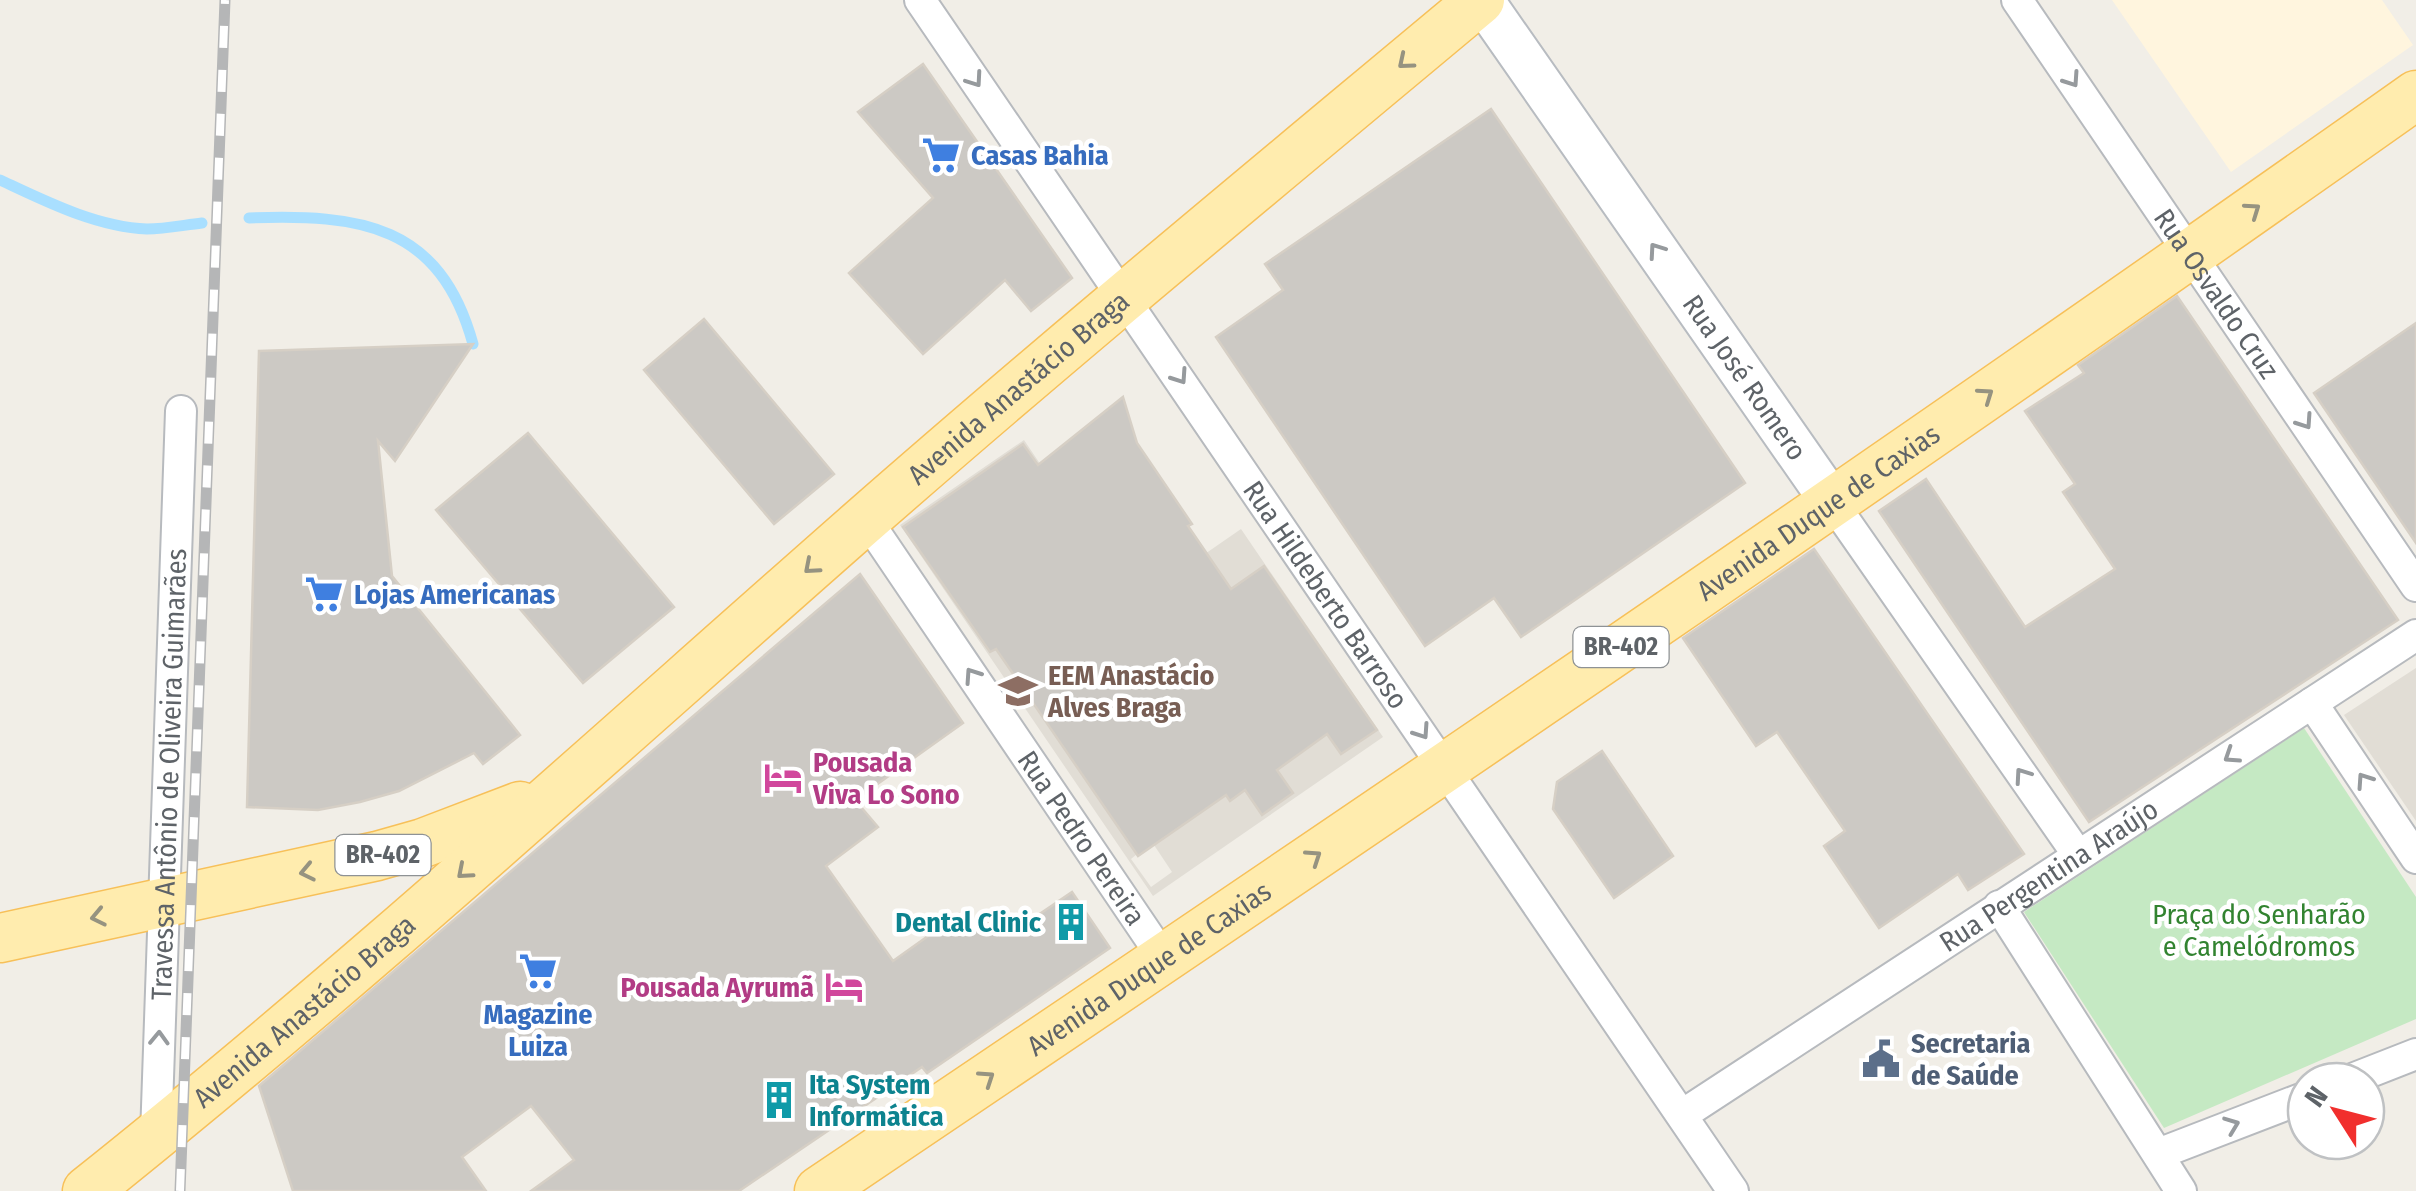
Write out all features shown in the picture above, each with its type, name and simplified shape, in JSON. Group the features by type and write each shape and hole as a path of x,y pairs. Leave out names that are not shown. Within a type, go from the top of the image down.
{"main road":[{"name":"Avenida Anastácio Braga","path":"87,1191 354,969 1124,297 1481,0"},
{"name":"Avenida Duque de Caxias","path":"819,1191 1446,768 2416,95"},
{"name":"Avenida Anastácio Braga","path":"179,900 423,843 511,810 564,784"},
{"name":"BR-402","path":"0,938 179,900"}],"street":[{"name":"Rua Hildeberto Barroso","path":"920,0 1733,1191"},
{"name":"Rua José Romero","path":"1481,0 2078,855"},
{"name":"Rua Osvaldo Cruz","path":"2017,0 2416,586"},
{"name":"Travessa Antônio de Oliveira Guimarães","path":"156,1136 179,900 181,411"},
{"name":"Rua Pedro Pereira","path":"866,519 1164,958"},
{"name":"Rua Pergentina Araújo","path":"1682,1115 2416,634"},
{"path":"2312,703 2416,858"},
{"path":"2000,906 2181,1191"},
{"path":"2386,1066 2416,1054"},
{"path":"2158,1154 2286,1105"}],"shaded area":[{"path":"2112,0 2382,0 2413,45 2231,172"},
{"name":"EEM Anastácio Alves Braga","path":"1024,440 1134,603 1241,529 1383,737 1153,896 900,525","holes":["1023,444 1110,569 991,652 904,527","1207,556 1231,589 1264,567 1377,729 1341,754 1322,727 1286,752 1291,760 1277,770 1293,793 1262,814 1245,790 1230,801 1226,795 1154,845 1172,872 1151,887 1131,859 1137,854 1000,655 1112,576 1134,607"]},
{"path":"2416,668 2416,821 2344,715"}],"green space":[{"name":"Praça do Senharão e Camelódromos","path":"2304,728 2416,897 2416,1019 2319,1061 2286,1061 2286,1075 2164,1128 2024,912"}],"building":[{"path":"923,64 1072,278 1031,311 1005,280 923,354 849,273 933,198 858,112"},
{"path":"1491,109 1745,483 1521,637 1494,598 1425,646 1216,337 1283,290 1265,264"},
{"path":"2177,296 2398,620 2089,822 1879,511 1926,479 2025,627 2115,569 2063,492 2075,484 2025,411 2084,373 2078,365"},
{"path":"704,319 834,474 774,524 644,370"},
{"path":"2416,323 2416,543 2314,393"},
{"name":"Lojas Americanas","path":"473,344 395,461 378,441 392,576 520,735 483,764 474,753 399,791 360,802 318,810 247,807 259,351"},
{"path":"1123,397 1137,443 1231,589 1264,566 1377,730 1341,754 1327,734 1277,770 1293,793 1262,815 1245,790 1230,801 1226,795 1138,856 996,649 990,652 903,527 1023,444 1038,465"},
{"path":"528,433 674,607 583,683 436,510"},
{"path":"1814,549 2024,854 1968,890 1958,874 1879,928 1824,846 1845,831 1777,732 1756,746 1683,638"},
{"path":"860,574 963,723 855,800 878,827 826,866 893,961 959,914 973,933 1003,912 1016,930 1072,892 1110,948 927,1073 922,1067 739,1191 531,1191 574,1160 531,1106 462,1157 486,1191 293,1191 259,1086"},
{"path":"1602,751 1673,856 1614,898 1553,809 1557,782"}],"waterway":[{"path":"0,180 71,212 109,223 147,229 202,223"},
{"path":"249,218 326,219 390,234 417,250 440,273 458,304 473,344"}],"railway":[{"path":"180,1191 225,0"}],"place":[{"name":"Casas Bahia","path":"941,155"},
{"name":"Lojas Americanas","path":"324,594"},
{"name":"EEM Anastácio Alves Braga","path":"1018,691"},
{"name":"Pousada Viva Lo Sono","path":"783,778"},
{"name":"Dental Clinic","path":"1071,922"},
{"name":"Magazine Luiza","path":"538,971"},
{"name":"Pousada Ayrumã","path":"844,987"},
{"name":"Secretaria de Saúde","path":"1881,1059"},
{"name":"Ita System Informática","path":"779,1100"}]}
